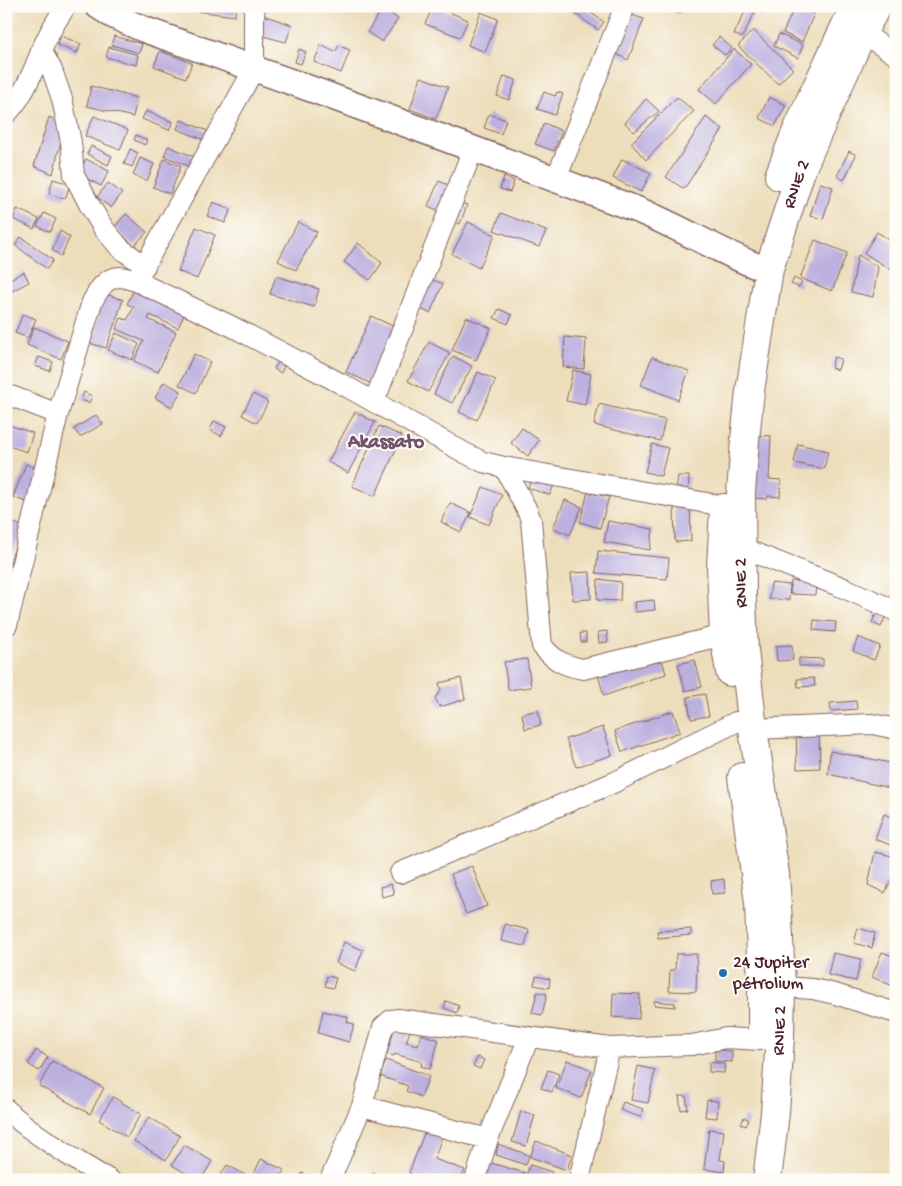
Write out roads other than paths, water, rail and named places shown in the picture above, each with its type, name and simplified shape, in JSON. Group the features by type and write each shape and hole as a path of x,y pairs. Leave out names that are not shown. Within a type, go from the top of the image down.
{"highway":[{"name":"RNIE 2","path":"754,1180 762,1096 761,1040 772,986 779,936 774,874 724,635 722,568 726,439 736,356 754,265 781,170 811,99 856,6"},
{"name":"RNIE 2","path":"744,726 741,493 749,401 769,269 802,168 862,33 877,6"},
{"name":"RNIE 2","path":"767,1180 780,1037 772,986"}],"main road":[{"path":"98,6 112,15 143,29 556,179 655,217 754,265"}],"street":[{"path":"6,114 29,81 53,25 66,6"},
{"path":"7,625 58,414 92,302 99,289 109,280 140,273 254,69 255,6"},
{"path":"556,179 625,6"},
{"path":"862,33 896,55"},
{"path":"41,50 52,70 62,99 71,142 74,175 104,229 140,273 231,326 340,383 483,462 504,468 724,506"},
{"path":"374,402 473,149"},
{"path":"6,394 58,414"},
{"path":"504,468 526,508 530,520 542,646 552,658 569,666 583,669 724,635"},
{"path":"742,548 844,588 896,611"},
{"path":"400,873 744,726 872,724 896,729"},
{"path":"772,986 814,989 896,1013"},
{"path":"330,1180 362,1106 383,1028 390,1020 398,1019 610,1048 692,1045 726,1038 761,1040"},
{"path":"475,1180 488,1139 530,1037"},
{"path":"579,1180 610,1048"},
{"path":"362,1106 488,1139"},
{"path":"6,1110 35,1133 101,1177"}],"place":[{"name":"24 Jupiter pétrolium","path":"723,973"}],"district":[{"name":"Akassato","path":"386,443"}]}
